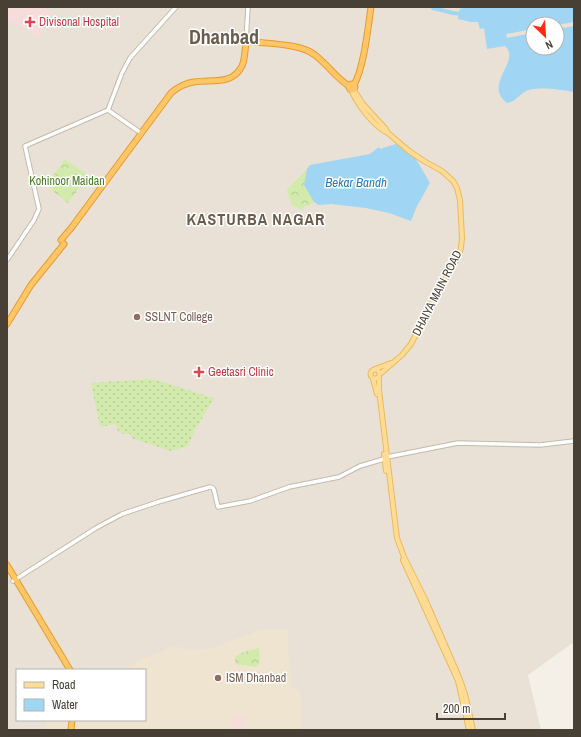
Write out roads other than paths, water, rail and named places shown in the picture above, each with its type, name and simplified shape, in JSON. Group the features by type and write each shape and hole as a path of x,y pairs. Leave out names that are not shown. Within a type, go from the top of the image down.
{"highway":[{"path":"352,87 359,63 370,7"},
{"name":"DHAIYA MAIN ROAD","path":"246,43 292,46 307,49 315,54 342,81 352,87"},
{"path":"7,324 72,227 165,99 175,90 190,82 221,81 234,76 243,64 246,43"},
{"path":"7,319 20,297 63,242"},
{"path":"7,565 14,580 66,669"},
{"path":"7,570 69,669"}],"main road":[{"name":"DHAIYA MAIN ROAD","path":"352,87 363,104 388,133 409,151 442,171 453,181 457,188 460,200 462,238 461,248 457,259 405,352 379,376"},
{"path":"395,361 373,370 370,375 373,379 376,391 397,538 458,681 469,730"},
{"path":"373,370 378,370 379,376 385,458"},
{"path":"373,379 379,376"},
{"path":"418,590 459,677 465,694 472,730"}],"street":[{"path":"7,260 31,225 39,209 25,146 108,110 122,73 130,58 176,7"},
{"path":"246,43 248,7"},
{"path":"108,110 141,133"},
{"path":"14,580 96,528 130,511 210,487 214,490 218,507 250,500 289,487 339,477 360,466 385,458 458,443 540,445 574,441"}],"water":[{"path":"463,7 574,7 574,22 565,24 565,16 525,16 525,30 506,34 507,38 525,35 525,56 565,56 565,28 574,26 574,92 536,89 526,91 507,103 500,96 499,88 500,81 509,59 509,52 505,46 487,49 484,28 480,29 478,22 458,19 460,8 462,9"},
{"name":"Bekar Bandh","path":"396,144 416,158 430,183 417,206 411,221 389,213 366,208 331,204 319,205 314,202 304,185 307,169 310,165 370,154 379,147 380,149"}],"waterway":[{"path":"433,8 463,14"}],"place":[{"name":"Divisonal Hospital","path":"30,22"},
{"name":"SSLNT College","path":"137,317"},
{"name":"Geetasri Clinic","path":"199,372"},
{"name":"ISM Dhanbad","path":"218,678"}],"district":[{"name":"Dhanbad","path":"224,37"},
{"name":"KASTURBA NAGAR","path":"256,219"}],"park label":[{"name":"Kohinoor Maidan","path":"67,181"}]}
